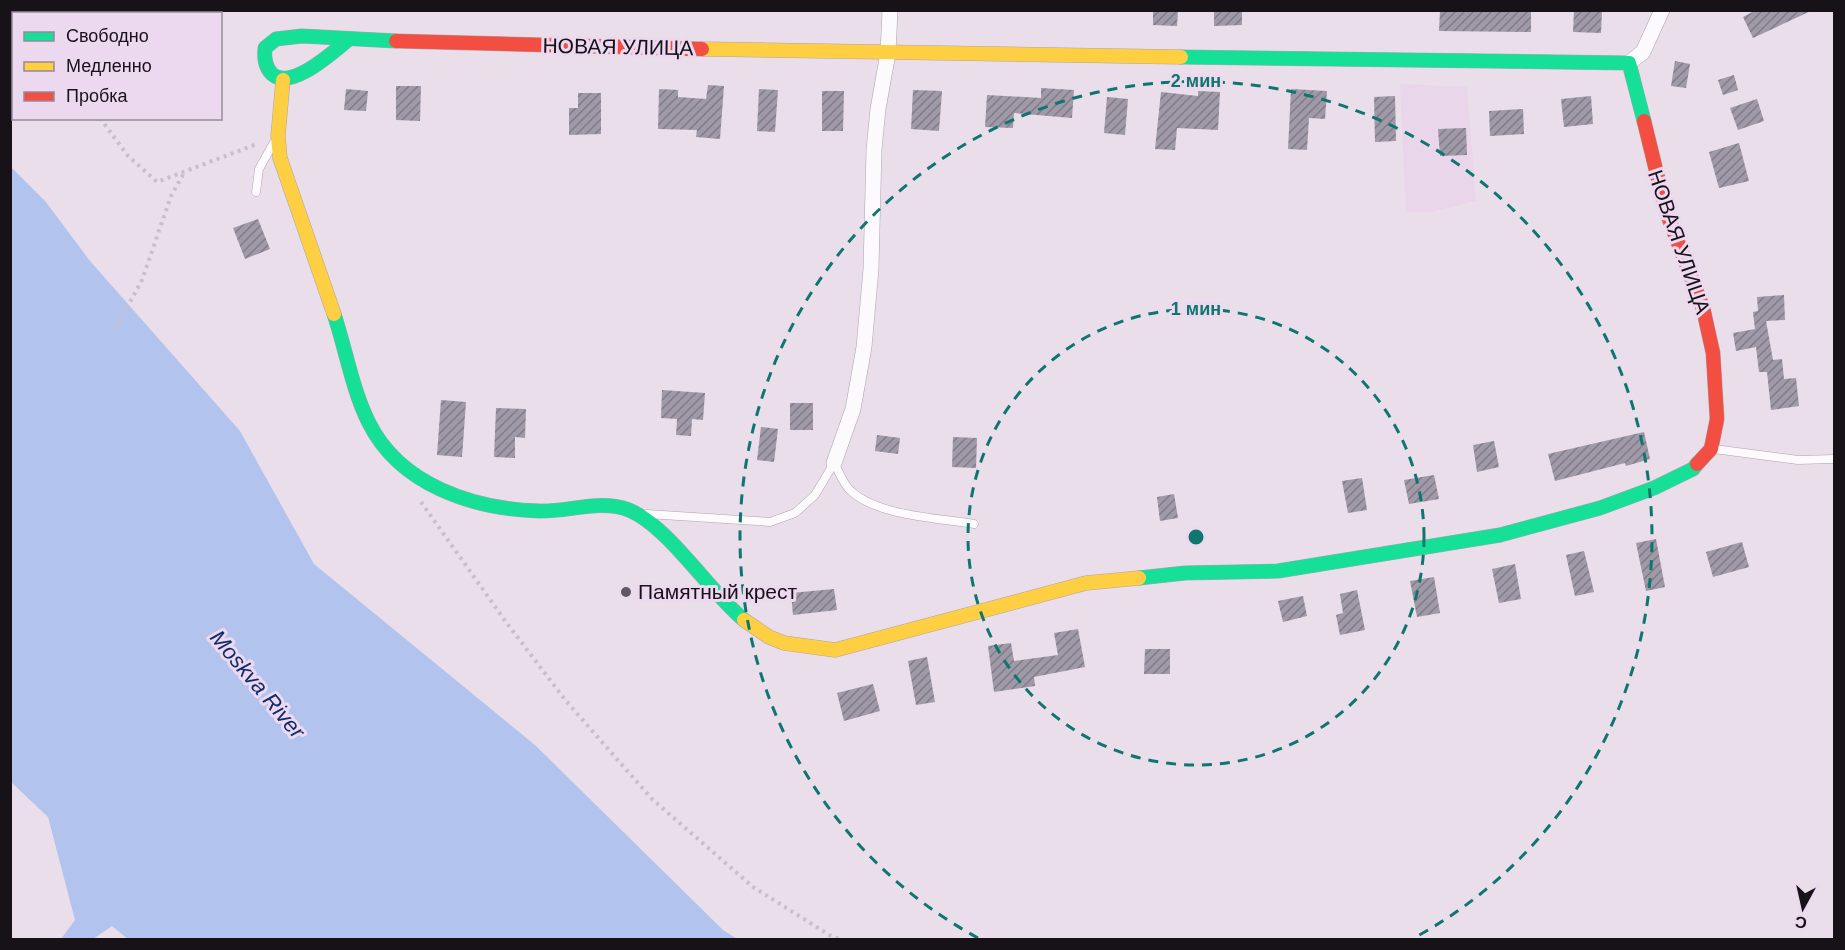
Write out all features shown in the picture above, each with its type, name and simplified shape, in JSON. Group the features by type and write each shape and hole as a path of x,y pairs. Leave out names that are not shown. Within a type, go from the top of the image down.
{"street":[{"path":"834,463 853,409 864,346 871,269 874,150 878,109 888,53 890,10"},
{"path":"1629,63 1643,52 1662,10"},
{"name":"НОВАЯ УЛИЦА","path":"282,80 272,75 264,61 265,48 276,39 302,36 348,40 888,53 1629,63 1666,212 1703,308 1713,353 1717,419 1711,449"},
{"path":"348,40 297,77 282,80 278,136 280,158 336,323 360,402 376,437 398,462 422,480 457,496 503,508 547,511 587,506 619,507 636,513 660,533 737,615 770,638 795,645 835,650 1086,583 1185,573 1278,571 1500,535 1600,508 1654,488 1693,469 1711,449"}],"lane":[{"path":"256,192 259,170 278,136"},
{"path":"1711,449 1798,460 1834,459"},
{"path":"636,513 771,522 795,513 815,495 834,463"},
{"path":"834,463 849,490 867,502 897,512 974,524"}],"path":[{"path":"101,120 128,156 157,182 278,136"},
{"path":"117,328 142,280 171,196 184,173"},
{"path":"418,497 428,514 560,692 652,799 753,887 831,936 842,939"}],"shaded area":[{"path":"1400,84 1467,87 1476,201 1432,212 1406,212"}],"water":[{"name":"Moskva River","path":"11,167 46,202 90,261 240,431 314,564 535,745 723,930 737,939 129,940 112,926 93,939 61,939 75,920 48,817 11,782"}],"building":[{"path":"1153,10 1178,10 1177,26 1153,25"},
{"path":"1214,10 1242,10 1242,25 1214,26"},
{"path":"1440,10 1531,10 1531,32 1439,31"},
{"path":"1574,10 1602,10 1601,33 1573,32"},
{"path":"1756,10 1813,10 1753,38 1743,17"},
{"path":"1675,61 1690,64 1686,88 1671,86"},
{"path":"1734,75 1738,90 1723,95 1718,80"},
{"path":"708,85 724,86 720,139 696,137 697,130 658,129 659,89 678,90 678,97 706,99"},
{"path":"396,86 421,86 420,121 396,120"},
{"path":"1041,88 1074,90 1072,118 1014,113 1013,128 985,127 987,95 1041,98"},
{"path":"346,89 368,91 366,111 344,110"},
{"path":"759,89 778,90 775,132 757,131"},
{"path":"1291,89 1327,91 1325,119 1309,118 1307,150 1288,149"},
{"path":"913,90 942,91 939,131 911,129"},
{"path":"822,91 844,91 843,131 822,131"},
{"path":"1198,91 1220,92 1218,130 1177,128 1175,150 1155,149 1161,92 1198,96"},
{"path":"578,93 601,93 601,134 569,135 569,108 578,108"},
{"path":"1395,96 1396,141 1375,142 1374,97"},
{"path":"1591,96 1593,124 1564,127 1561,99"},
{"path":"1107,97 1128,99 1125,135 1104,133"},
{"path":"1757,99 1764,121 1738,130 1730,108"},
{"path":"1523,109 1524,134 1490,136 1489,111"},
{"path":"1466,128 1467,155 1440,156 1438,129"},
{"path":"1739,143 1749,181 1719,188 1709,152"},
{"path":"258,219 270,249 245,259 233,228"},
{"path":"1784,295 1785,320 1766,321 1773,360 1782,359 1784,379 1796,378 1799,406 1771,410 1767,372 1759,372 1756,347 1736,351 1733,333 1755,329 1753,312 1758,311 1757,297"},
{"path":"662,390 705,393 703,420 692,419 691,436 676,435 677,419 661,418"},
{"path":"441,400 466,402 462,457 437,455"},
{"path":"790,403 813,403 813,430 790,430"},
{"path":"496,408 526,409 525,438 515,437 515,458 494,457"},
{"path":"761,427 778,429 774,462 757,460"},
{"path":"1644,432 1650,459 1555,481 1548,454"},
{"path":"877,435 900,438 898,454 875,451"},
{"path":"953,437 977,438 976,468 952,467"},
{"path":"1494,441 1499,467 1477,472 1473,445"},
{"path":"1434,475 1439,499 1409,504 1404,480"},
{"path":"1362,478 1367,510 1348,513 1342,481"},
{"path":"1174,494 1178,518 1160,521 1157,497"},
{"path":"1656,539 1665,587 1646,591 1636,543"},
{"path":"1742,542 1749,567 1713,577 1706,552"},
{"path":"1584,551 1594,592 1575,596 1566,555"},
{"path":"1515,564 1521,599 1499,603 1492,569"},
{"path":"1434,577 1440,613 1417,617 1410,581"},
{"path":"834,589 837,610 793,615 791,593"},
{"path":"1357,590 1365,630 1340,635 1336,615 1343,613 1340,594"},
{"path":"1303,596 1307,616 1283,622 1278,601"},
{"path":"1078,629 1085,667 1034,677 1035,686 994,692 988,646 1011,643 1014,661 1058,655 1054,633"},
{"path":"1145,649 1170,649 1170,674 1144,674"},
{"path":"927,657 935,702 916,705 908,661"},
{"path":"873,684 880,711 844,721 837,693"}],"traffic: fast":[{"path":"348,40 312,68 290,78 280,78 272,74 266,65 265,48 276,39 302,36 396,41"},
{"path":"1181,57 1629,63 1644,121"},
{"path":"334,314 354,383 369,423 382,444 399,463 419,478 464,499 514,509 550,511 607,506 629,510 644,518 673,544 744,620"},
{"path":"1139,578 1185,573 1278,571 1500,535 1600,508 1654,488 1693,469 1697,464"}],"traffic: slow":[{"path":"702,49 1181,57"},
{"path":"283,80 278,136 280,158 334,314"},
{"path":"744,620 769,637 784,643 835,650 1086,583 1139,578"}],"traffic: jam":[{"path":"396,41 702,49"},
{"path":"1644,121 1666,211 1703,308 1713,353 1717,419 1711,449 1697,464"}],"place":[{"name":"Памятный крест","path":"626,592"}]}
